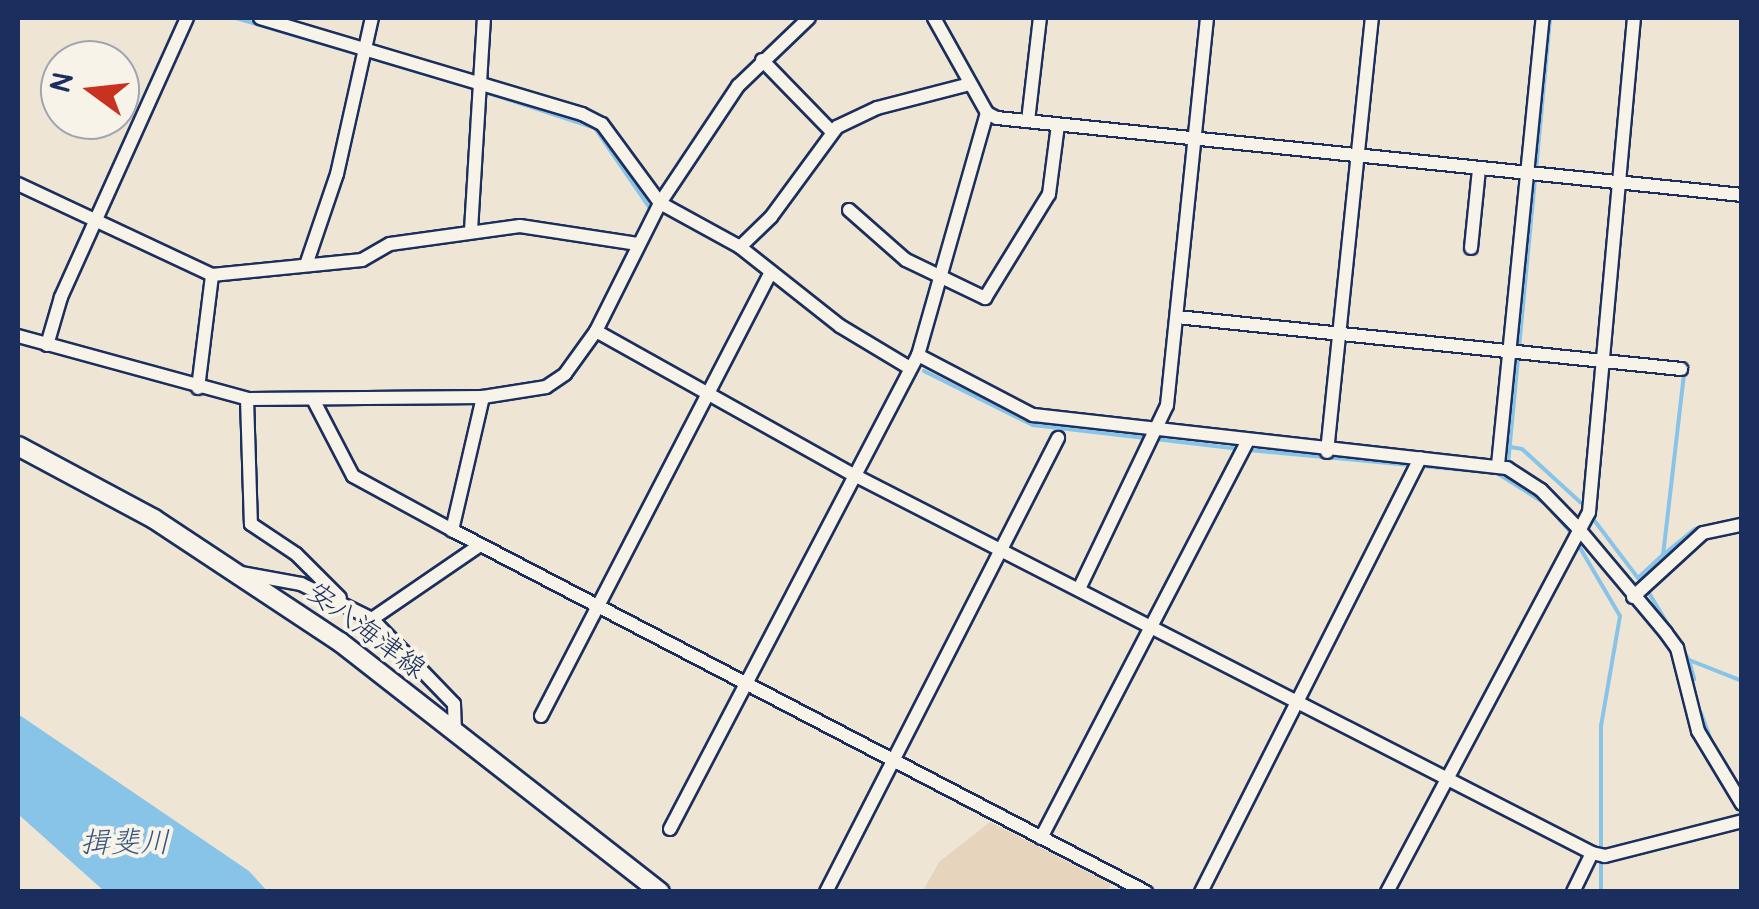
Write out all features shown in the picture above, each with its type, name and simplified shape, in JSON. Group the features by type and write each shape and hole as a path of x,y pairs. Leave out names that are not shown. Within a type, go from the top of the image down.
{"main road":[{"name":"安八海津線","path":"18,446 237,572 455,733 660,892"}],"street":[{"path":"47,345 97,219 187,18"},
{"path":"260,18 602,124 660,203 740,246 840,326 910,368"},
{"path":"306,265 337,174 372,18"},
{"path":"471,230 484,18"},
{"path":"18,336 247,399 314,403 325,396 483,397 546,387 565,374 596,331 660,203 762,60 809,18"},
{"path":"670,829 918,355 987,113 934,18"},
{"path":"1028,121 1040,18"},
{"path":"1080,590 1159,432 1177,317 1207,18"},
{"path":"1327,452 1372,18"},
{"path":"1498,465 1533,174 1543,18"},
{"path":"1387,892 1589,512 1634,18"},
{"path":"762,60 832,132"},
{"path":"740,246 771,217 832,132 876,108 970,84"},
{"path":"987,113 1195,140 1742,194"},
{"path":"849,210 939,279 975,298 992,290 1049,194 1058,125"},
{"path":"1472,248 1479,169"},
{"path":"18,184 212,275 362,260 390,244 520,226 638,244"},
{"path":"541,716 772,272"},
{"path":"198,388 212,275"},
{"path":"1177,317 1680,369"},
{"path":"596,331 706,396 854,475 1592,853 1605,856 1742,821"},
{"path":"918,355 1033,415 1327,452 1498,465 1541,490 1578,528 1677,648 1698,731 1742,804"},
{"path":"452,530 483,397"},
{"path":"247,399 251,524 296,554 357,613"},
{"path":"314,403 352,476 477,547 1146,892"},
{"path":"826,892 1058,438"},
{"path":"1041,838 1247,442"},
{"path":"1201,892 1420,458"},
{"path":"1633,597 1703,532 1742,525"},
{"path":"372,619 477,547"},
{"path":"237,572 301,584 372,619 454,704 455,733"},
{"path":"1573,892 1592,853"}],"shaded area":[{"path":"990,822 1111,884 1107,891 923,891 939,862"}],"water":[{"name":"揖斐川","path":"18,714 249,871 267,891 104,891 18,814"}],"waterway":[{"path":"236,18 476,89"},
{"path":"1536,170 1550,18"},
{"path":"485,92 595,128 649,207"},
{"path":"1508,464 1535,180"},
{"path":"924,371 1033,425 1145,438"},
{"path":"1684,374 1663,555 1695,529 1726,522"},
{"path":"1155,439 1240,449"},
{"path":"1510,447 1522,449 1580,502"},
{"path":"1249,450 1497,473 1546,504 1571,533"},
{"path":"1594,520 1638,578 1662,556"},
{"path":"1576,541 1620,616 1601,726 1601,892"},
{"path":"1649,593 1689,660 1742,681"},
{"path":"1689,660 1694,679"},
{"path":"1701,713 1711,741"}]}
